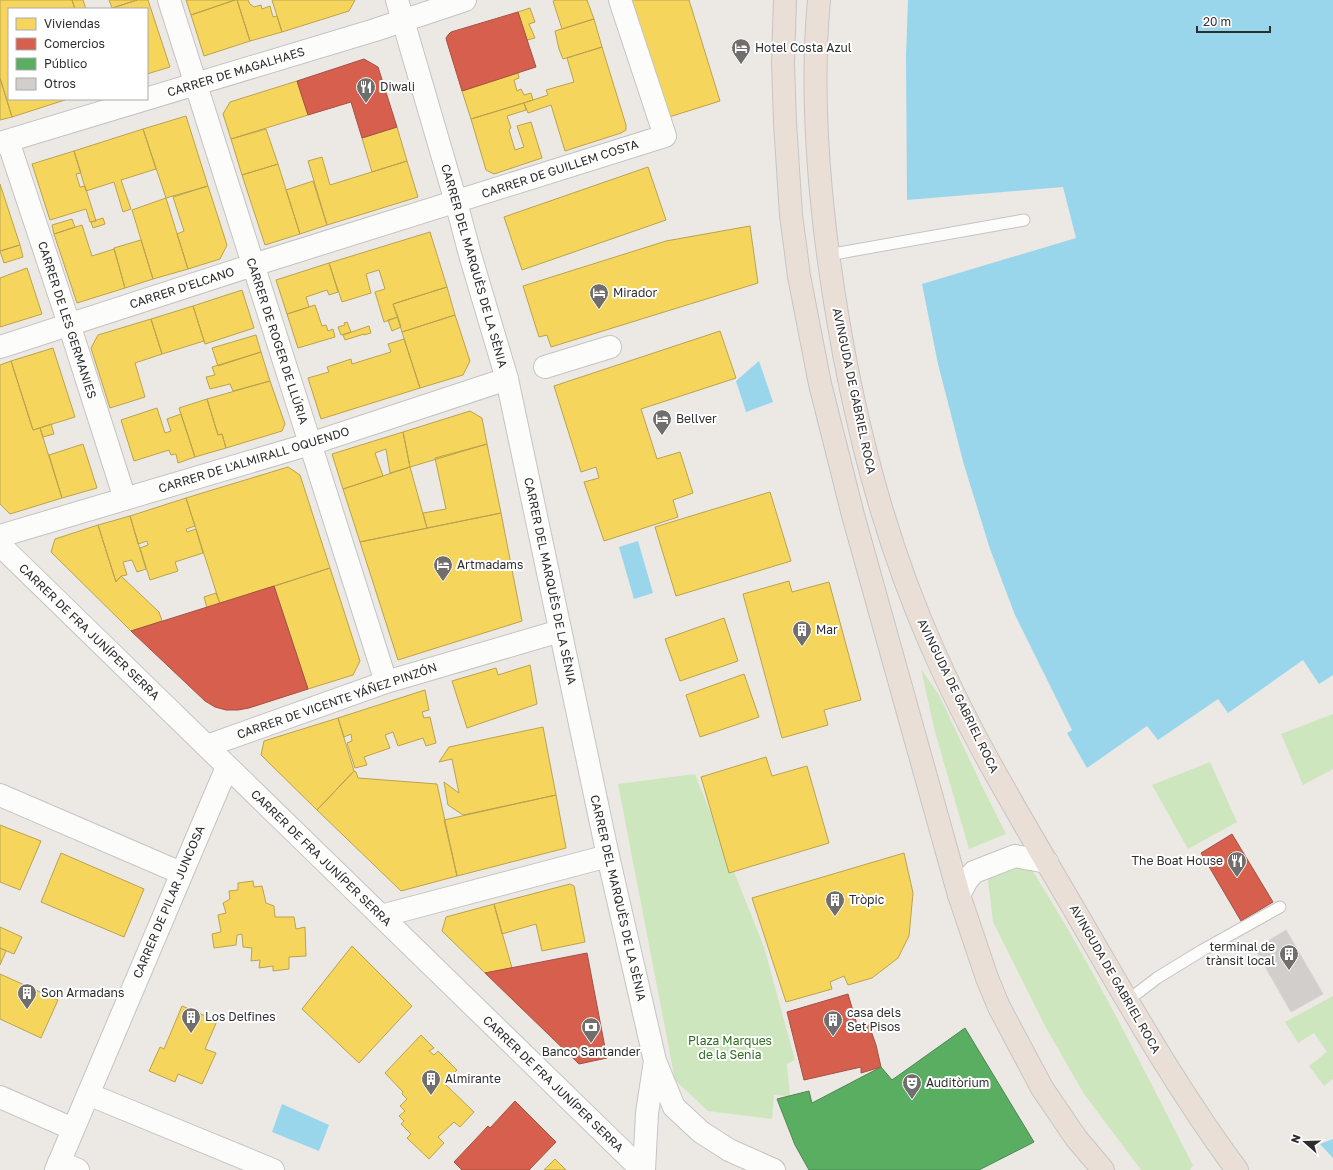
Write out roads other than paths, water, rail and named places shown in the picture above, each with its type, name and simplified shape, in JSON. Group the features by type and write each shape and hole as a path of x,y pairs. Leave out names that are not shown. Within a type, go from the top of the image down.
{"highway":[{"path":"785,0 783,78 786,153 794,238 826,411 842,472 959,895 977,952 999,1007 1042,1088 1076,1138 1103,1170"},
{"name":"AVINGUDA DE GABRIEL ROCA","path":"820,0 816,62 815,117 821,199 828,255 840,335 858,416 876,488 902,573 933,650 965,716 996,774 1127,1000 1228,1165"}],"street":[{"name":"CARRER DE ROGER DE LLÚRIA","path":"169,0 386,682"},
{"name":"CARRER DEL MARQUÈS DE LA SÈNIA","path":"397,0 507,379 608,856 655,1061 647,1113 643,1170"},
{"name":"CARRER DE MAGALHAES","path":"148,99 403,21 465,0"},
{"name":"CARRER DE GUILLEM COSTA","path":"456,202 665,136 620,0"},
{"name":"CARRER DE MAGALHAES","path":"4,142 145,100"},
{"name":"CARRER DE LES GERMANIES","path":"4,142 69,324 125,499"},
{"name":"CARRER D'ELCANO","path":"0,347 253,265 456,202"},
{"path":"545,367 610,348"},
{"name":"CARRER DE L'ALMIRALL OQUENDO","path":"0,536 310,444 507,379"},
{"name":"CARRER DE FRA JUNÍPER SERRA","path":"0,545 643,1170"},
{"name":"CARRER DE VICENTE YÁÑEZ PINZÓN","path":"207,746 386,682 560,631"},
{"name":"CARRER DE PILAR JUNCOSA","path":"64,1167 73,1129 227,767"},
{"path":"0,795 181,873"},
{"path":"381,916 608,856"},
{"path":"959,895 966,880 974,872 1015,856 1047,862"},
{"path":"655,1061 674,1107 701,1132 763,1169"},
{"path":"88,1094 273,1170"},
{"path":"0,1097 73,1129"}],"lane":[{"path":"828,255 1024,220"},
{"path":"1127,1000 1157,978 1280,907"}],"water":[{"path":"908,0 1333,0 1333,675 1319,684 1303,660 1228,713 1218,699 1158,740 1147,726 1087,768 1067,733 1072,730 1015,615 990,549 964,465 938,364 922,284 1076,238 1063,187 907,200 906,56"},
{"path":"759,361 773,402 746,412 736,381"},
{"path":"638,541 653,593 634,599 619,547"},
{"path":"282,1104 329,1125 319,1151 272,1132"},
{"path":"1333,1139 1333,1158 1320,1144"}],"place":[{"name":"Hotel Costa Azul","path":"741,65"},
{"name":"Diwali","path":"366,104"},
{"name":"Mirador","path":"599,310"},
{"name":"Bellver","path":"662,436"},
{"name":"Artmadams","path":"443,582"},
{"name":"Mar","path":"802,647"},
{"name":"The Boat House","path":"1237,878"},
{"name":"Tròpic","path":"835,917"},
{"name":"terminal de trànsit local","path":"1289,971"},
{"name":"Son Armadans","path":"27,1010"},
{"name":"Los Delfines","path":"191,1034"},
{"name":"casa dels Set Pisos","path":"833,1037"},
{"name":"Banco Santander","path":"591,1044"},
{"name":"Almirante","path":"431,1096"},
{"name":"Auditòrium","path":"912,1100"}],"park label":[{"name":"Plaza Marques de la Senia","path":"730,1048"}]}
